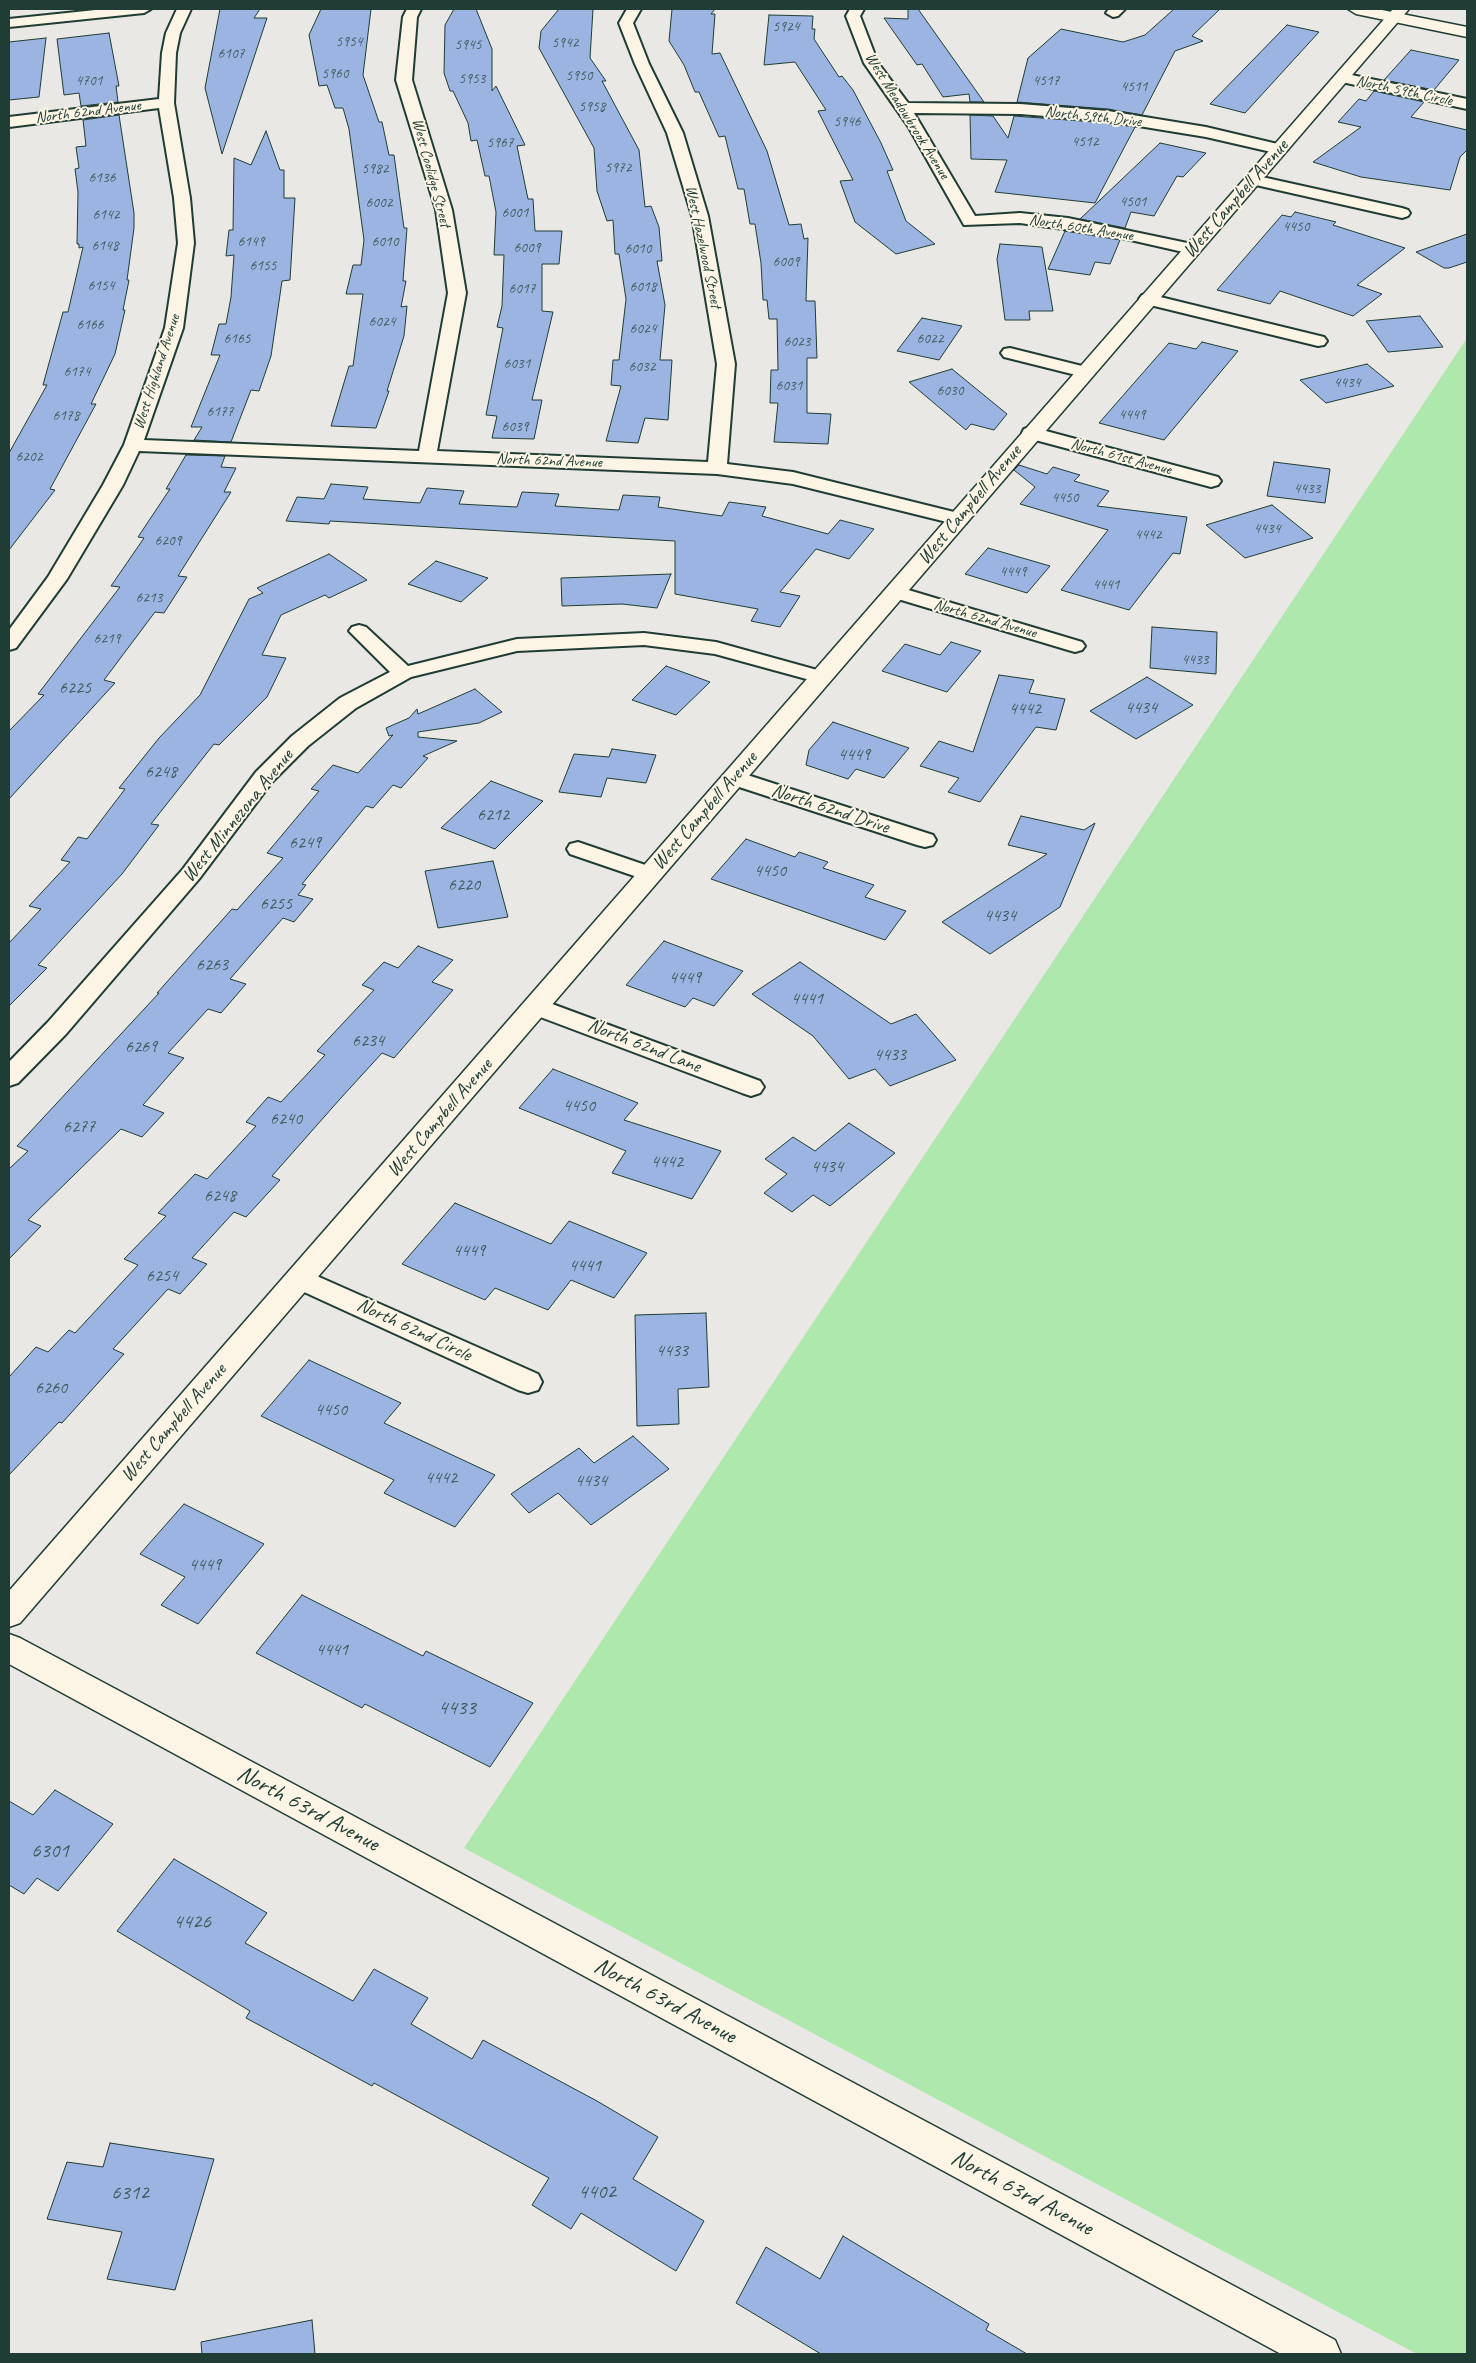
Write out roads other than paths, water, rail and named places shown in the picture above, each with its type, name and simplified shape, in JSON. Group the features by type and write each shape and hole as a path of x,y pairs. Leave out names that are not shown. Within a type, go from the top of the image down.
{"street":[{"path":"9,23 144,9"},
{"name":"West Highland Avenue","path":"9,644 57,579 113,484 133,445 174,328 186,243 182,198 166,103 169,53 173,33 184,9"},
{"name":"West Coolidge Street","path":"414,9 410,17 404,80 444,210 457,293 427,456"},
{"name":"West Hazelwood Street","path":"634,9 626,23 642,64 675,133 703,234 726,364 717,468"},
{"name":"West Meadowbrook Avenue","path":"857,9 853,16 871,63 904,108 970,221"},
{"path":"1356,9 1397,13 1467,32"},
{"name":"West Campbell Avenue","path":"9,1614 1397,13"},
{"name":"North 59th Circle","path":"1342,78 1467,104"},
{"name":"North 62nd Avenue","path":"9,122 166,103"},
{"name":"North 59th Drive","path":"904,108 1020,109 1108,116 1206,132 1280,149"},
{"path":"1253,180 1402,213"},
{"name":"North 60th Avenue","path":"970,221 1020,218 1068,223 1192,249"},
{"path":"1148,299 1318,341"},
{"path":"1010,353 1084,372"},
{"name":"North 61st Avenue","path":"1031,433 1211,480"},
{"name":"North 62nd Avenue","path":"133,445 717,468 793,478 960,519"},
{"name":"North 62nd Avenue","path":"895,592 1075,646"},
{"path":"359,631 404,672"},
{"name":"West Minnezona Avenue","path":"9,1077 57,1028 191,874 264,777 300,741 348,703 404,672 517,645 644,639 716,648 821,677"},
{"name":"North 62nd Drive","path":"735,778 925,840"},
{"path":"578,849 649,874"},
{"name":"North 62nd Lane","path":"536,1006 751,1086"},
{"name":"North 62nd Circle","path":"301,1279 528,1382"},
{"name":"North 63rd Avenue","path":"9,1648 1321,2354"}]}
